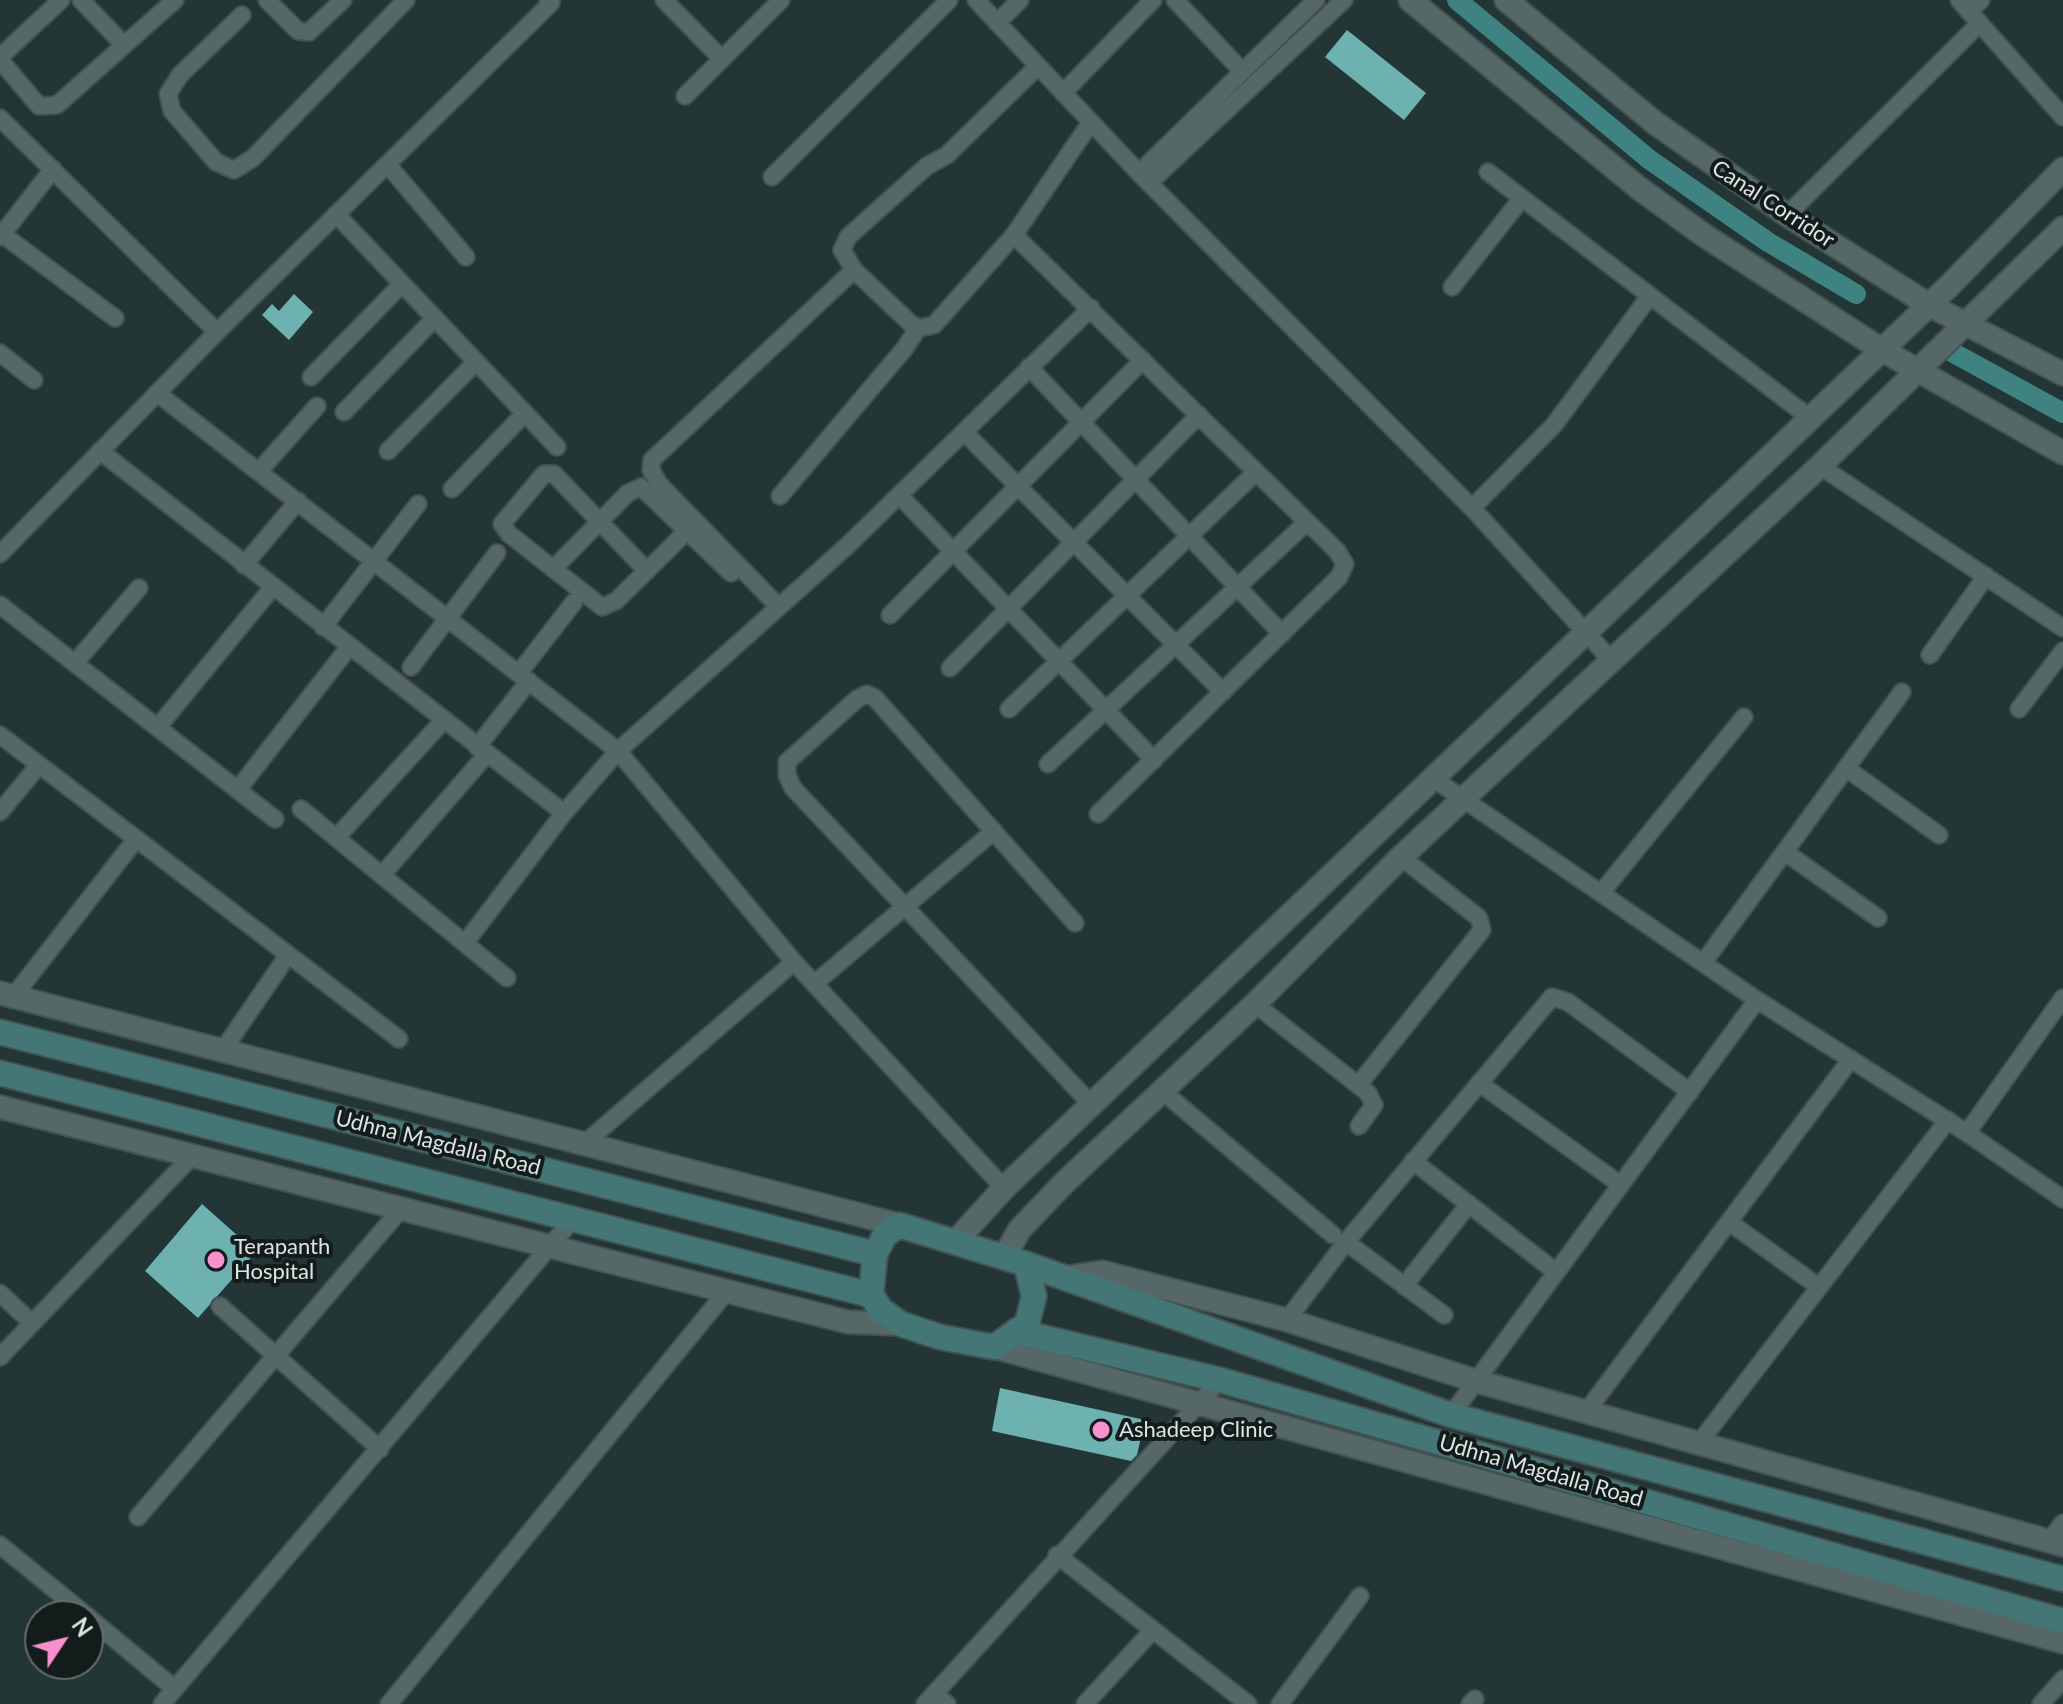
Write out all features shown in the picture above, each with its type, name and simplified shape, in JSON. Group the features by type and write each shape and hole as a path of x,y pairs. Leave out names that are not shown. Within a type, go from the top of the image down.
{"main road":[{"name":"Udhna Magdalla Road","path":"0,1032 875,1254"},
{"name":"Udhna Magdalla Road","path":"0,1073 871,1295"},
{"path":"1015,1260 1034,1296 1032,1313 1027,1324 994,1347 940,1337 901,1324 881,1310 871,1295 875,1254 885,1235 899,1225 1015,1260 1451,1415 2063,1579"},
{"name":"Udhna Magdalla Road","path":"1016,1331 1220,1380 2063,1621"}],"street":[{"path":"61,0 0,58 39,106 48,108 57,105 175,0"},
{"path":"81,0 124,45"},
{"path":"267,0 298,31 309,32 343,0"},
{"path":"242,15 180,75 168,94 172,111 216,162 234,170 253,158 406,0"},
{"path":"0,554 217,332 551,3 548,0"},
{"path":"664,0 722,59"},
{"path":"685,96 781,0"},
{"path":"772,177 949,0"},
{"path":"976,0 1144,178 1472,508 1611,660"},
{"path":"997,23 1020,0"},
{"path":"1063,93 1153,0"},
{"path":"1175,0 1242,71"},
{"path":"1144,178 1344,0"},
{"path":"1410,0 1640,189 1705,236 1882,350 2063,453"},
{"name":"Canal Corridor","path":"1506,0 1655,123 1787,215 1929,305 1970,322 2063,374"},
{"path":"1144,178 1308,2"},
{"path":"1787,215 1972,9 2063,117"},
{"path":"918,328 854,270 842,250 848,237 927,166 947,155 1037,67"},
{"path":"0,118 217,332"},
{"path":"780,496 905,348 918,328 934,325 1014,235 1091,122"},
{"path":"387,164 466,257"},
{"path":"53,169 1,235 115,318"},
{"path":"956,1241 1004,1188 1929,305 2063,169"},
{"path":"1488,172 1810,418"},
{"path":"1452,287 1522,198"},
{"path":"336,214 557,447"},
{"path":"1015,1260 1020,1229 1161,1090 1255,1004 1401,857 1820,466 2063,228"},
{"path":"1014,235 1342,558 1343,571 1098,814"},
{"path":"776,610 659,484 651,470 652,460 854,270"},
{"path":"311,377 402,284"},
{"path":"1472,508 1554,425 1649,297"},
{"path":"465,943 564,813 618,751 899,495 1091,308"},
{"path":"344,412 435,318"},
{"path":"0,353 34,380"},
{"path":"890,615 1143,360"},
{"path":"388,451 476,362"},
{"path":"1029,367 1282,634"},
{"path":"157,393 618,751 794,962 1004,1188"},
{"path":"259,471 317,406"},
{"path":"452,489 525,413"},
{"path":"950,668 1199,415"},
{"path":"964,432 1223,692"},
{"path":"100,451 564,813"},
{"path":"1820,466 2063,628"},
{"path":"1009,709 1256,472"},
{"path":"647,571 554,474 544,474 502,524 509,534 553,569 602,607 609,608 647,571 687,531"},
{"path":"553,569 628,493 641,487 776,610"},
{"path":"899,495 1154,760"},
{"path":"244,565 298,501"},
{"path":"323,627 418,504"},
{"path":"1048,764 1307,522"},
{"path":"411,667 497,553"},
{"path":"1930,655 1986,576"},
{"path":"75,663 139,588"},
{"path":"158,727 272,588"},
{"path":"382,875 482,751 524,677 574,602"},
{"path":"0,605 275,819"},
{"path":"239,788 349,647"},
{"path":"2019,709 2063,651"},
{"path":"1703,963 1902,692"},
{"path":"1075,923 875,698 867,694 857,699 787,762 787,775 793,788 1092,1105"},
{"path":"1601,893 1744,717"},
{"path":"336,838 443,721"},
{"path":"0,735 399,1039"},
{"path":"0,812 39,765"},
{"path":"1846,768 1939,835"},
{"path":"1434,779 1757,1000 1948,1120 2063,1199"},
{"path":"301,809 507,978"},
{"path":"814,984 994,831"},
{"path":"136,839 7,995 899,1225"},
{"path":"1785,852 1878,918"},
{"path":"1359,1084 1482,930 1479,918 1401,857"},
{"path":"223,1050 288,955"},
{"path":"585,1143 794,962"},
{"path":"1287,1320 1339,1238 1413,1161 1552,997 1560,997 1690,1092"},
{"path":"1967,1133 2063,998"},
{"path":"1451,1415 1757,1000"},
{"path":"1255,1004 1359,1084 1373,1099 1374,1105 1359,1126"},
{"path":"1586,1412 1851,1059"},
{"path":"1479,1083 1621,1185"},
{"path":"1161,1090 1339,1238 1444,1315"},
{"path":"0,1107 848,1322 901,1324"},
{"path":"1699,1443 1948,1120"},
{"path":"0,1357 192,1156"},
{"path":"1413,1161 1556,1272"},
{"path":"1404,1286 1469,1204"},
{"path":"138,1517 401,1209"},
{"path":"162,1704 573,1219"},
{"path":"1729,1222 1819,1287"},
{"path":"1062,1278 1102,1272 1287,1320 1476,1381 1586,1412 2058,1536"},
{"path":"389,1704 727,1291"},
{"path":"0,1293 32,1323"},
{"path":"220,1306 380,1449"},
{"path":"994,1347 2063,1642"},
{"path":"935,1701 1057,1555 1220,1380"},
{"path":"0,1545 66,1600"},
{"path":"1057,1555 1248,1704"},
{"path":"1280,1704 1360,1596"},
{"path":"1085,1704 1153,1630"},
{"path":"104,1631 175,1689"},
{"path":"2041,1704 2063,1679"}],"building":[{"path":"1347,30 1426,93 1404,120 1325,57"},
{"path":"294,294 313,312 289,340 262,315 272,304 279,311"},
{"path":"202,1204 256,1252 198,1318 145,1271"},
{"path":"1000,1388 1145,1420 1137,1455 1131,1461 992,1431"}],"waterway":[{"path":"1457,0 1650,160 1768,242 1856,294"},
{"path":"1950,351 2063,413"}],"place":[{"name":"Terapanth Hospital","path":"216,1260"},
{"name":"Ashadeep Clinic","path":"1101,1430"}]}
